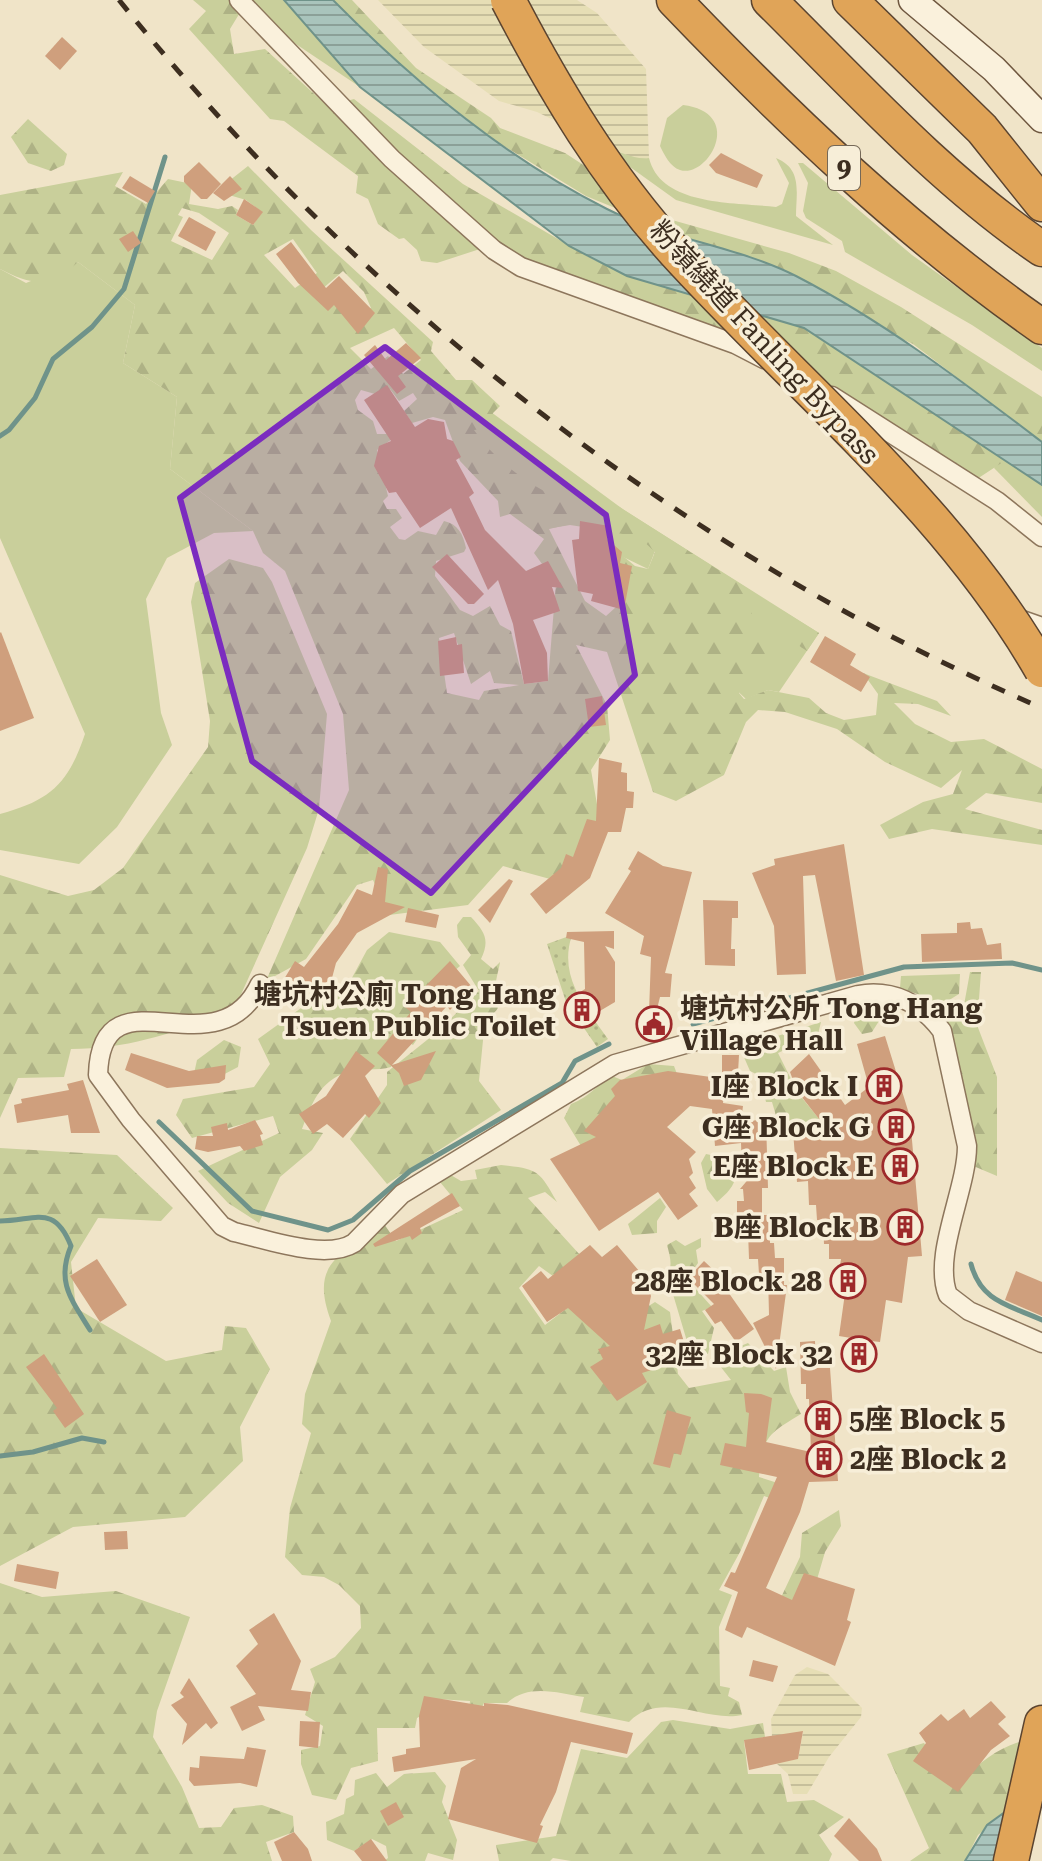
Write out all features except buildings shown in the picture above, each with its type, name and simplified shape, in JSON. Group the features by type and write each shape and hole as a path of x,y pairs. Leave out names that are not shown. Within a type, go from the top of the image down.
{"highway":[{"name":"粉嶺繞道 Fanling Bypass","path":"508,0 565,104 609,172 673,250 950,541 993,596 1042,670"},
{"name":"9","path":"674,0 806,134 869,190 952,261 1042,327"},
{"name":"9","path":"769,0 941,170 989,212 1042,249"},
{"path":"850,0 982,129 1042,204"},
{"path":"941,170 1042,229"},
{"path":"1011,1861 1042,1723"}],"main road":[{"path":"912,0 994,69 1042,119"}],"street":[{"path":"239,0 392,159 494,250 521,267 735,344 802,378 997,501 1042,537"},
{"path":"978,590 1005,614 1042,627"},
{"path":"260,984 247,1008 220,1023 139,1021 117,1027 110,1033 99,1058 98,1075 102,1085 228,1230 336,1250 354,1243 402,1194 615,1064 858,995 875,992 900,997 931,1016 942,1031 967,1146 967,1164 943,1283 948,1295 969,1311 1042,1343"}],"highlighted area":[{"path":"385,347 606,515 635,675 431,893 252,761 180,498"}],"shaded area":[{"path":"378,0 577,0 597,13 646,69 649,158 637,160 537,112 499,101 424,47"},
{"path":"807,1667 828,1674 862,1708 861,1717 829,1757 807,1794 793,1794 788,1774 776,1763 798,1759 803,1732 772,1736 771,1719 795,1675"}],"green space":[{"path":"193,0 240,0 244,6 230,29 234,54 265,49 483,248 437,263 421,261 417,250 404,238 399,239 378,224 368,199 356,193 358,176 284,121 270,119 189,29 206,11"},
{"path":"243,0 284,0 360,87 260,20"},
{"path":"333,0 352,0 416,68 491,118 500,128 565,153 665,218 789,253 836,271 901,307 1042,397 1042,442 913,344 683,236 586,196 489,137 384,51"},
{"path":"354,99 463,184 594,260 651,283 804,328 1006,460 977,479 782,368 521,267 339,103"},
{"path":"683,105 702,110 713,120 717,131 716,144 710,155 691,170 673,166 660,146 667,118"},
{"path":"28,119 67,154 64,165 51,171 28,163 11,137"},
{"path":"605,149 637,158 649,158 656,174 668,186 684,194 721,202 776,207 782,204 789,183 776,158 791,168 794,175 796,216 833,245 676,200"},
{"path":"798,163 803,163 912,255 1042,348 1042,371 972,325 845,252 842,241 806,218 803,211 808,183"},
{"path":"248,166 311,230 433,342 431,351 456,380 472,380 500,406 493,413 489,428 474,430 519,475 555,497 614,521 618,514 613,510 618,506 753,592 751,622 779,644 779,650 766,653 755,661 755,672 743,682 739,693 744,699 768,690 809,698 826,713 844,720 876,715 878,694 863,673 937,701 951,716 918,704 894,703 915,724 951,742 984,739 1042,769 1042,803 986,793 965,809 1042,830 1042,845 932,829 889,839 880,825 923,802 953,794 962,770 941,788 885,762 837,729 785,712 758,710 746,722 724,775 676,801 653,792 607,652 576,645 607,705 610,740 591,770 602,833 561,882 503,866 468,905 389,915 373,880 357,885 306,959 266,981 349,790 343,714 285,571 263,553 253,531 170,469 177,397 123,363 135,305 78,262 59,276 41,282 22,279 0,269 0,195 123,172 115,186 146,204 168,179 192,184 189,204 218,209 232,206 238,210 236,215 253,225 262,212 246,200 229,195 229,181","holes":["182,208 199,213 229,233 212,260 171,241 183,217 178,215","293,239 317,273 295,288 264,255","343,271 364,292 371,308 345,312 321,290","394,328 421,360 403,374 388,356 371,369 350,348","390,389 399,401 413,393 417,399 404,411 412,423 433,417 445,420 460,461 498,501 500,517 510,514 544,539 534,553 556,583 548,681 524,684 511,631 500,625 490,606 473,616 460,610 435,576 436,561 464,552 466,548 456,527 444,521 436,535 418,531 405,540 399,539 390,527 402,518 396,509 387,509 383,501 388,496 377,450 392,439 390,434 377,434 373,421 358,410 355,400 361,390 375,394","571,524 604,531 596,538 626,598 606,616 585,601 549,529","617,533 639,537 655,552 648,569 635,566 617,551","454,633 471,684 490,671 494,683 519,685 484,691 479,700 447,693 439,638"]},
{"path":"78,262 135,305 123,363 177,397 170,469 253,531 214,533 167,558 146,599 161,713 172,745 117,827 79,864 0,850 0,814 32,803 55,788 72,766 85,734 0,538 0,269 26,283"},
{"path":"491,412 624,510 819,633 779,692 768,690 746,699 730,684 745,599 655,551 648,569 617,554 616,532 570,525 534,531 508,509 491,486 466,428"},
{"path":"1000,456 1042,485 1042,517 994,468"},
{"path":"229,559 263,568 272,582 327,714 319,809 307,848 234,1010 174,1032 134,1042 71,1049 64,1077 18,1078 0,1118 0,875 68,896 94,890 123,868 208,747 210,721 191,602 195,583"},
{"path":"780,609 819,633 807,651 788,634"},
{"path":"463,917 471,917 483,932 485,947 481,959 493,969 500,962 496,985 498,1006 485,1020 479,1081 501,1110 387,1184 350,1139 387,1085 387,1072 437,1032 479,991 463,965 471,955 458,937 457,925"},
{"path":"389,932 440,942 460,966 412,1007 422,1032 413,1045 396,1034 391,1067 347,1072 323,1088 313,1102 302,1129 323,1133 312,1150 280,1177 259,1223 228,1203 198,1171 279,1133 273,1116 192,1138 176,1115 183,1099 254,1087 270,1064 258,1039 322,993 332,999 347,987 367,950"},
{"path":"572,935 568,964 571,977 583,1003 608,1039 597,1047 566,1002 547,944"},
{"path":"970,972 981,972 979,999 972,1012 997,1077 997,1176 971,1165 943,1020 964,1005"},
{"path":"960,974 959,994 933,1010 920,995 900,988 901,976"},
{"path":"870,1006 890,1014 879,1021 872,1032 862,1034 854,1023 857,1011"},
{"path":"821,1022 818,1034 778,1053 798,1093 820,1120 845,1129 817,1127 814,1124 779,1126 772,1102 766,1102 760,1076 750,1071 740,1048"},
{"path":"224,1040 241,1047 238,1067 215,1079 193,1078 197,1060"},
{"path":"648,1064 674,1066 680,1082 584,1151 564,1118 571,1104 612,1076 622,1080"},
{"path":"0,1148 117,1155 173,1208 161,1221 98,1218 71,1262 76,1308 166,1361 222,1350 225,1326 246,1328 270,1369 240,1427 243,1461 185,1517 73,1527 0,1566"},
{"path":"706,1154 735,1160 733,1184 717,1202 707,1189 701,1163"},
{"path":"501,1165 530,1170 541,1177 557,1202 545,1192 528,1198 581,1256 564,1284 539,1266 519,1288 545,1325 605,1279 631,1317 655,1302 670,1312 678,1374 689,1388 731,1380 713,1357 748,1343 774,1371 786,1367 790,1392 801,1414 769,1438 762,1453 759,1477 787,1486 778,1501 764,1496 740,1552 719,1590 732,1595 719,1627 720,1686 730,1688 728,1696 739,1702 742,1715 714,1715 669,1707 655,1708 629,1722 580,1712 584,1697 544,1691 524,1693 507,1703 484,1703 479,1713 469,1711 470,1701 436,1699 430,1711 417,1718 415,1728 377,1728 378,1761 351,1768 336,1800 312,1795 301,1764 301,1750 320,1746 323,1726 305,1715 315,1682 310,1669 335,1657 361,1628 360,1606 339,1585 324,1577 302,1575 285,1557 290,1508 311,1433 302,1424 305,1394 331,1321 325,1301 327,1273 343,1253 384,1224 396,1241 463,1210 440,1182 449,1174 461,1181 477,1179 475,1170"},
{"path":"660,1198 666,1207 657,1221 657,1233 632,1235 628,1224"},
{"path":"701,1238 701,1247 696,1250 698,1263 687,1279 712,1307 702,1311 714,1328 708,1354 689,1348 672,1291 662,1282 670,1264 667,1245 676,1240 685,1246"},
{"path":"839,1510 841,1526 825,1552 806,1617 777,1606 800,1557 802,1533"},
{"path":"0,1583 42,1597 116,1591 190,1617 157,1711 153,1737 182,1787 199,1828 221,1827 234,1808 262,1805 293,1816 294,1832 266,1842 272,1861 0,1861"},
{"path":"673,1720 730,1729 763,1723 765,1737 744,1741 748,1774 781,1774 787,1802 814,1800 844,1817 819,1835 832,1854 829,1861 571,1861 553,1858 550,1861 499,1861 496,1845 556,1836 581,1749 627,1758 661,1722"},
{"path":"1042,1738 1018,1801 978,1835 965,1861 910,1861 929,1848 887,1754 924,1743 955,1788 973,1769 1005,1747"},
{"path":"435,1772 446,1786 442,1802 457,1840 453,1860 428,1853 425,1861 384,1861 388,1858 386,1846 372,1839 354,1851 327,1840 326,1822 344,1814 346,1799 354,1795 355,1780 376,1773 387,1787 404,1774"}],"water":[{"path":"284,0 333,0 428,88 497,142 570,189 653,228 773,266 861,313 953,375 1042,442 1042,485 804,328 627,276 569,246 360,87"},
{"path":"1042,1785 1042,1806 1027,1817 993,1861 965,1861 987,1825"}],"waterway":[{"path":"0,436 9,430 35,398 53,359 92,327 124,289 165,157"},
{"path":"693,1024 904,967 1012,963 1042,970"},
{"path":"159,1122 252,1211 328,1230 353,1220 410,1171 562,1083 575,1061 609,1044"},
{"path":"0,1221 42,1217 58,1224 71,1246 65,1270 68,1290 90,1330"},
{"path":"971,1264 976,1277 989,1294 1008,1306 1042,1320"},
{"path":"0,1456 33,1452 82,1438 104,1442"}],"railway":[{"path":"119,0 214,112 316,218 424,317 537,410 656,496 780,575 909,645 1042,708"}],"place":[{"name":"塘坑村公廁 Tong Hang Tsuen Public Toilet","path":"582,1010"},
{"name":"塘坑村公所 Tong Hang Village Hall","path":"654,1024"},
{"name":"I座 Block I","path":"884,1086"},
{"name":"G座 Block G","path":"896,1127"},
{"name":"E座 Block E","path":"900,1166"},
{"name":"B座 Block B","path":"905,1227"},
{"name":"28座 Block 28","path":"848,1281"},
{"name":"32座 Block 32","path":"859,1354"},
{"name":"5座 Block 5","path":"823,1419"},
{"name":"2座 Block 2","path":"824,1459"}]}
